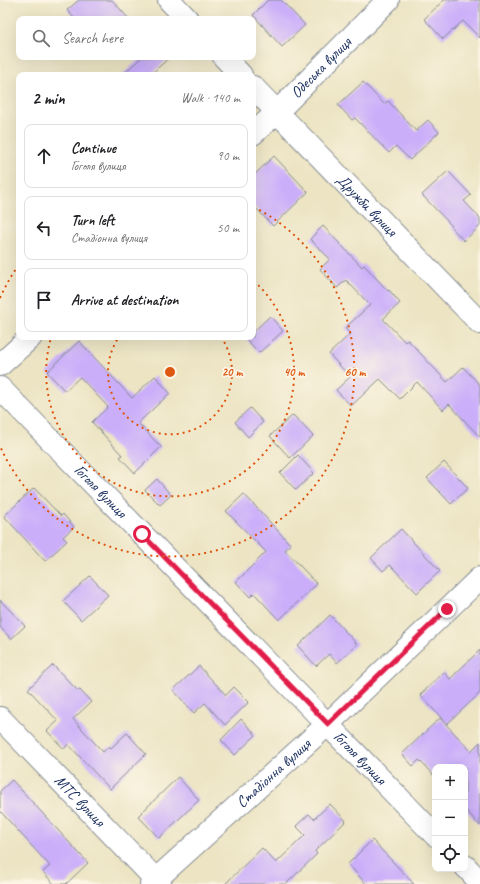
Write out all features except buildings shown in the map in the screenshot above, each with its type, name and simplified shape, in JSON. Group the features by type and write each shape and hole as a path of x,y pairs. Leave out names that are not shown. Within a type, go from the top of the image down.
{"street":[{"path":"169,0 184,16"},
{"name":"Одеська вулиця","path":"256,131 388,0"},
{"path":"227,60 238,72"},
{"name":"Дружби вулиця","path":"256,90 480,323"},
{"path":"0,365 28,340"},
{"name":"Гоголя вулиця","path":"0,388 432,832"},
{"name":"Стадіонна вулиця","path":"155,883 328,724 480,578"},
{"name":"МТС вулиця","path":"0,718 155,883"},
{"path":"468,869 480,882"}],"route":[{"path":"142,534 328,724 447,609"}]}
